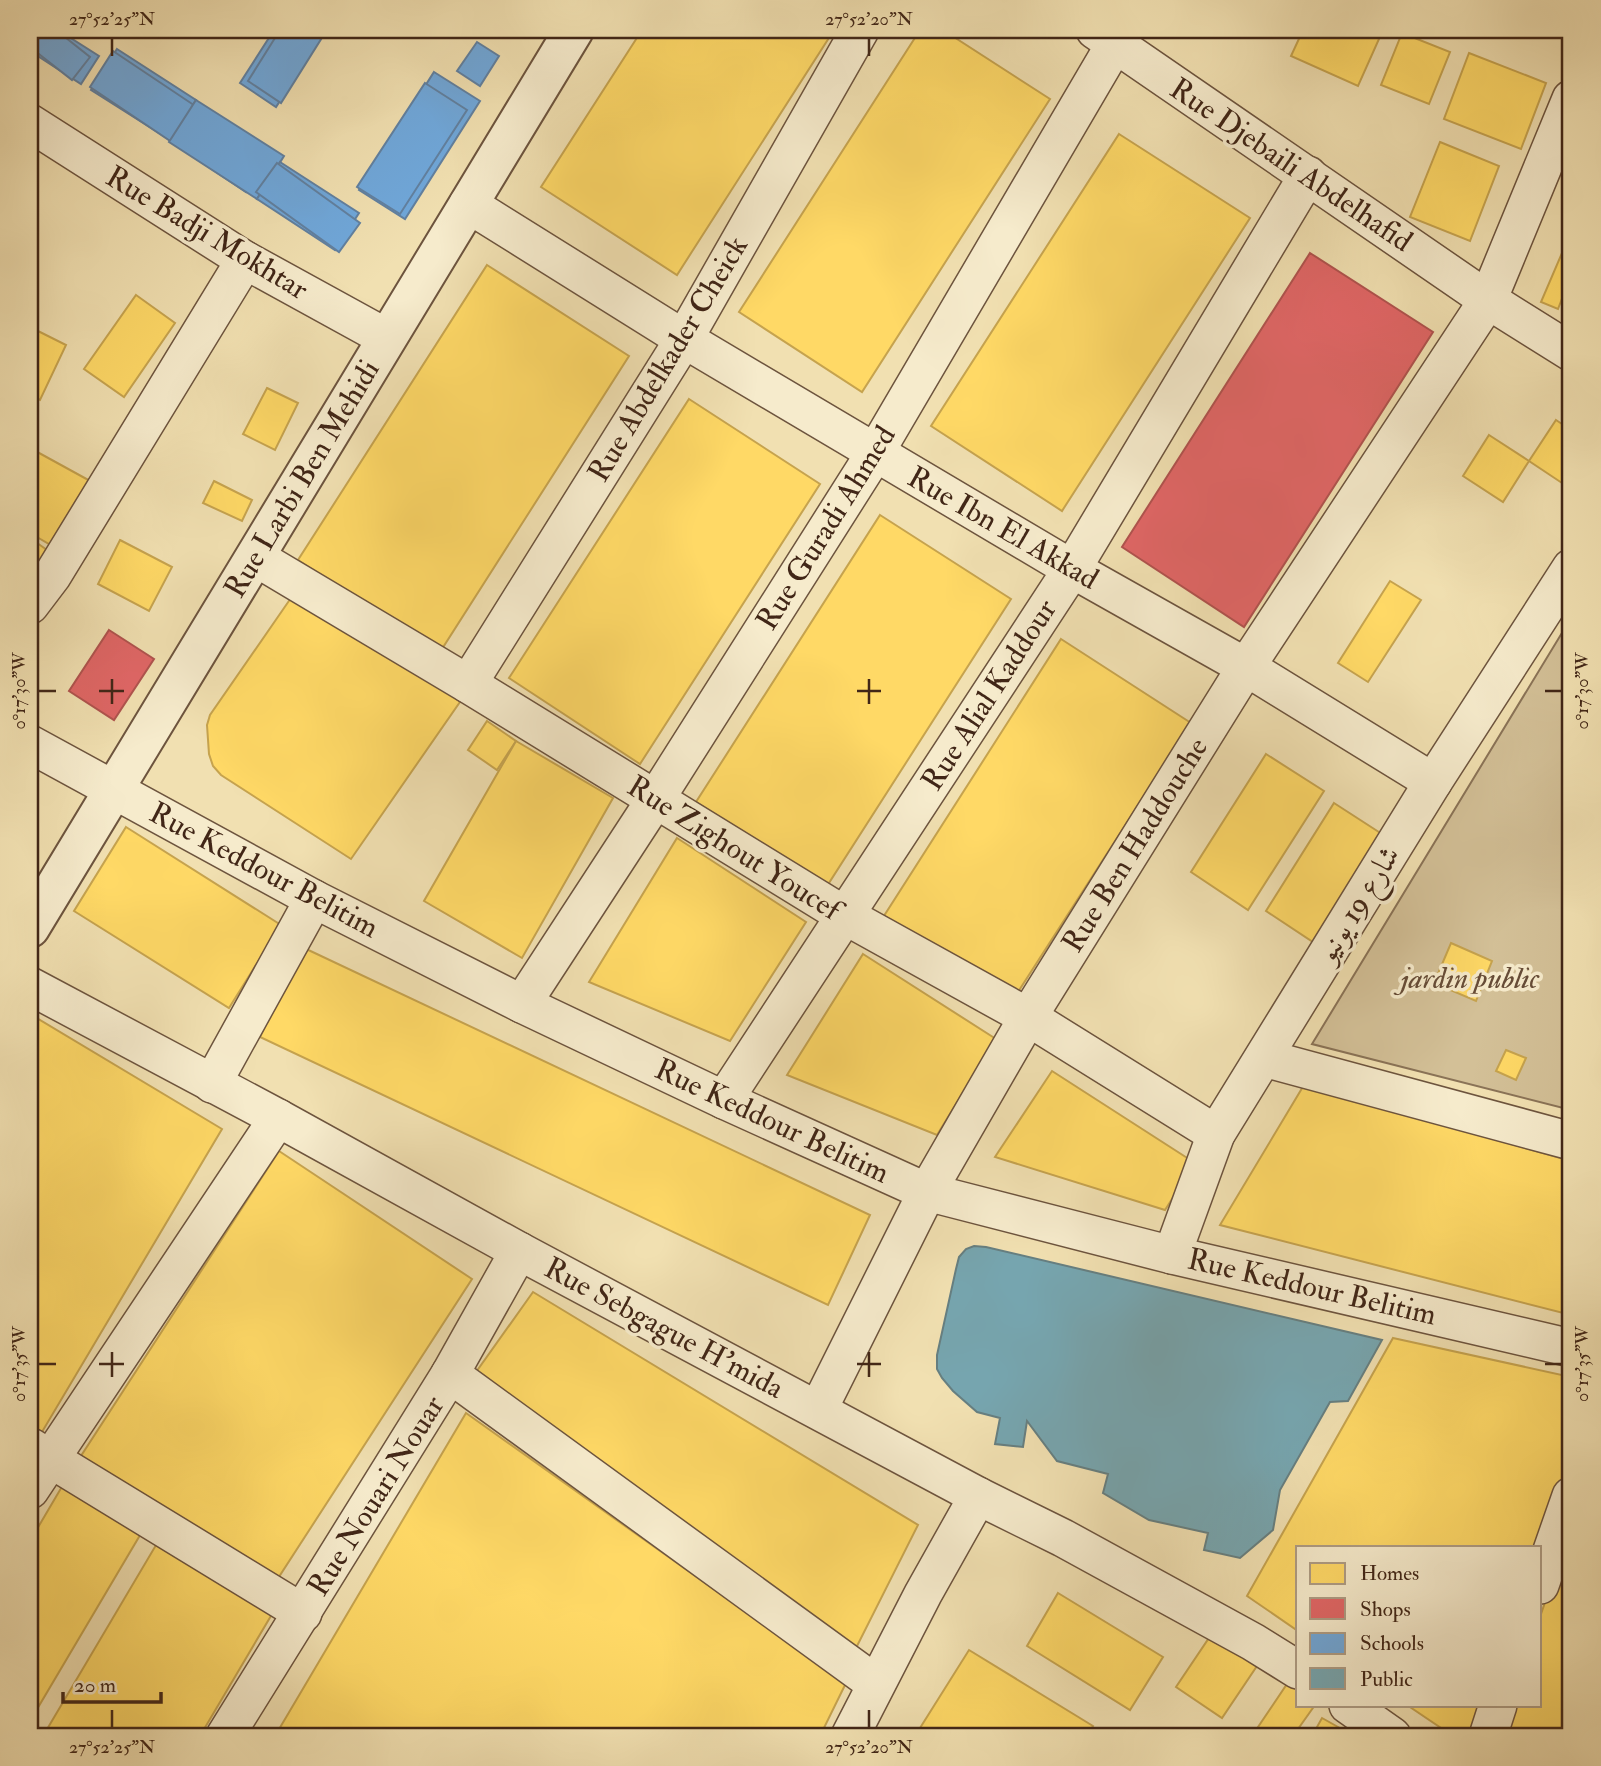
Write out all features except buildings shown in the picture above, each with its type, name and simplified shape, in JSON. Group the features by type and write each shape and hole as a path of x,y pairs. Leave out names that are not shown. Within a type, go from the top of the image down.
{"street":[{"name":"Rue Larbi Ben Mehidi","path":"30,928 574,30"},
{"name":"Rue Abdelkader Cheick","path":"468,684 684,339 860,30"},
{"name":"Rue Djebaili Abdelhafid","path":"1105,37 1488,300 1571,352"},
{"name":"Rue Guradi Ahmed","path":"522,1004 656,800 875,453 1105,37"},
{"name":"Rue Ben Haddouche","path":"818,1410 927,1192 1028,1017 1245,667 1488,300 1571,99"},
{"name":"Rue Badji Mokhtar","path":"35,138 245,260 387,338"},
{"name":"Rue Alial Kaddour","path":"724,1100 1072,569 1308,175"},
{"name":"Rue Ibn El Akkad","path":"468,204 684,339 1072,569 1245,667 1433,782"},
{"path":"30,605 52,576 245,260"},
{"name":"Rue Zighout Youcef","path":"255,557 468,684 844,915 1028,1017 1216,1135"},
{"name":"شارع 19 يونيو","path":"1172,1255 1216,1135 1433,782 1571,568"},
{"name":"Rue Keddour Belitim","path":"30,744 314,899 522,1004 927,1192 1172,1255 1571,1348"},
{"path":"212,1084 314,899"},
{"name":"Rue Sebgague H'mida","path":"30,986 278,1118 519,1251 978,1496 1063,1538 1253,1642 1296,1669"},
{"path":"1264,1058 1571,1141"},
{"path":"30,1490 40,1452 278,1118"},
{"name":"Rue Nouari Nouar","path":"225,1736 450,1374 519,1251"},
{"path":"450,1374 876,1684"},
{"path":"40,1452 303,1613"},
{"path":"850,1736 978,1496"},
{"path":"1542,1579 1571,1496"},
{"path":"1349,1706 1392,1736"},
{"path":"1488,1736 1498,1706"}],"green space":[{"name":"jardin public","path":"1571,618 1571,1110 1312,1044"}]}
